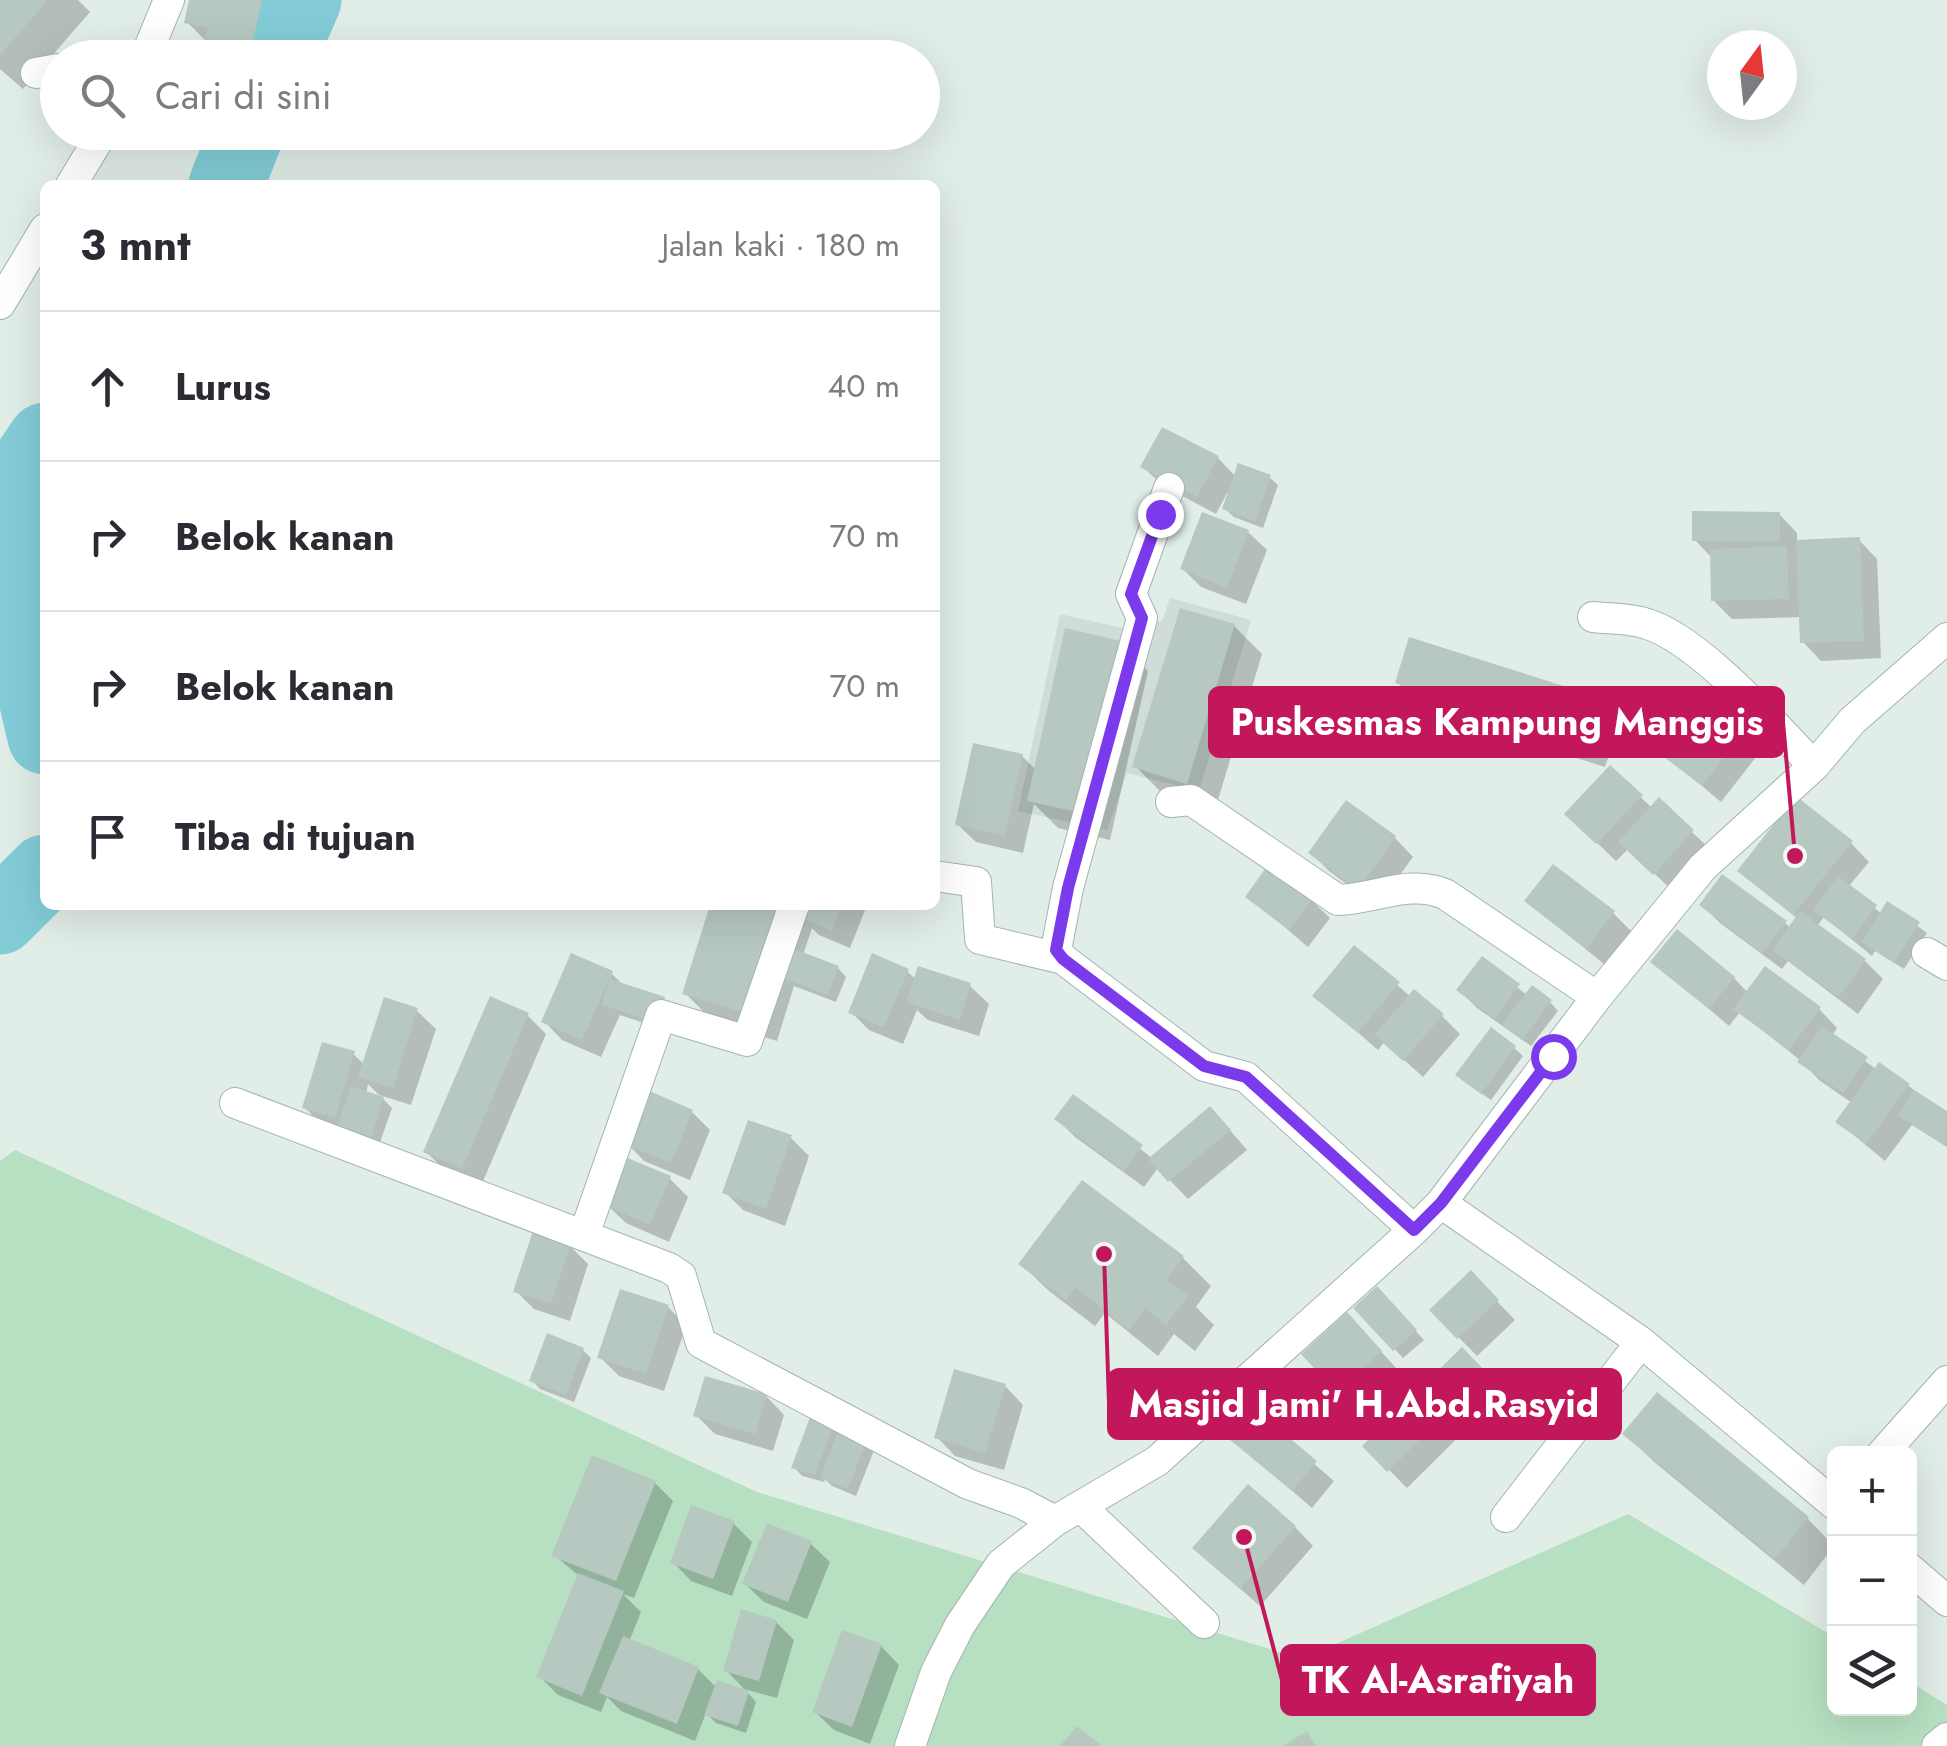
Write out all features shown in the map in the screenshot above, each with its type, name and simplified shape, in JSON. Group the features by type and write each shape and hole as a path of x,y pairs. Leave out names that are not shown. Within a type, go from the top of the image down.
{"street":[{"path":"153,40 169,0"},
{"path":"75,180 92,150"},
{"path":"0,304 40,237"},
{"path":"1063,959 1056,943 1068,888 1142,618 1131,594 1169,488"},
{"path":"1592,617 1646,623 1675,636 1752,703 1814,766"},
{"path":"910,1746 936,1672 986,1585 1021,1545 1156,1460 1414,1230 1441,1203 1702,867 1814,766 1852,721 1947,638"},
{"path":"1171,802 1191,800 1338,900 1358,900 1409,887 1428,887 1445,894 1598,997"},
{"path":"940,874 976,882 980,938 1063,959 1204,1066 1246,1077 1414,1230"},
{"path":"584,1235 661,1016 747,1042 792,910"},
{"path":"235,1104 669,1268 681,1276 700,1343 968,1484 1020,1503 1068,1514 1204,1623"},
{"path":"1441,1203 1640,1342 1827,1498"},
{"path":"1506,1517 1640,1342"},
{"path":"1889,1446 1947,1381"},
{"path":"1917,1575 1947,1601"},
{"path":"1937,1746 1947,1738"}],"shaded area":[{"path":"1170,598 1251,620 1199,791 1127,773 1107,830 1018,811 1060,614 1131,630 1162,621"}],"green space":[{"path":"15,1150 757,1492 1302,1659 1628,1514 1827,1633 1827,1716 1917,1716 1917,1686 1947,1705 1947,1746 0,1746 0,1161"}],"building":[{"path":"0,0 48,0 0,55"},
{"path":"189,0 262,0 253,40 205,40 208,28 184,23"},
{"path":"1162,427 1219,456 1197,497 1140,467"},
{"path":"1238,463 1271,475 1255,521 1222,509"},
{"path":"1692,511 1780,512 1780,541 1692,541"},
{"path":"1202,512 1249,530 1227,588 1180,569"},
{"path":"1860,537 1864,641 1800,643 1796,540"},
{"path":"1787,546 1789,599 1711,601 1710,549"},
{"path":"1180,608 1235,624 1187,784 1132,767"},
{"path":"1065,628 1121,641 1082,813 1027,801"},
{"path":"1409,637 1592,695 1578,741 1395,683"},
{"path":"1685,694 1740,736 1702,786 1647,744"},
{"path":"973,743 1023,754 1005,836 955,825"},
{"path":"1610,765 1643,795 1596,844 1564,814"},
{"path":"1796,796 1853,841 1793,915 1737,871"},
{"path":"1659,797 1694,830 1653,875 1618,842"},
{"path":"1346,800 1396,836 1358,890 1308,853"},
{"path":"1553,864 1615,911 1586,949 1524,901"},
{"path":"1268,865 1313,898 1289,930 1245,897"},
{"path":"1722,874 1787,921 1762,953 1699,905"},
{"path":"1838,876 1877,905 1852,939 1813,910"},
{"path":"1887,901 1920,922 1894,963 1862,942"},
{"path":"708,910 781,910 749,1014 682,994"},
{"path":"801,910 840,910 832,931 798,917"},
{"path":"1800,911 1866,959 1839,997 1772,950"},
{"path":"1677,929 1735,977 1709,1009 1650,962"},
{"path":"1354,945 1400,982 1358,1033 1312,996"},
{"path":"789,947 839,966 828,995 777,976"},
{"path":"571,953 613,971 610,979 665,997 657,1023 602,1005 609,980 582,1040 541,1022"},
{"path":"872,953 909,969 884,1027 848,1013"},
{"path":"1482,956 1520,984 1495,1019 1456,990"},
{"path":"918,966 971,983 960,1020 906,1002"},
{"path":"1765,966 1821,1007 1789,1050 1733,1009"},
{"path":"1532,985 1552,1000 1522,1040 1502,1024"},
{"path":"1414,989 1444,1014 1403,1061 1374,1035"},
{"path":"490,996 529,1013 462,1169 423,1152"},
{"path":"384,997 418,1008 393,1088 358,1077"},
{"path":"1822,1026 1868,1057 1843,1093 1797,1062"},
{"path":"1491,1027 1516,1046 1481,1094 1455,1075"},
{"path":"322,1042 355,1051 335,1118 302,1108"},
{"path":"1879,1062 1910,1084 1866,1144 1835,1122"},
{"path":"351,1086 384,1097 371,1138 337,1126"},
{"path":"645,1089 693,1110 671,1163 623,1143"},
{"path":"1914,1090 1947,1111 1945,1145 1897,1115"},
{"path":"1073,1094 1143,1145 1124,1171 1054,1119"},
{"path":"1210,1106 1231,1130 1168,1182 1148,1159"},
{"path":"748,1120 792,1135 766,1209 722,1193"},
{"path":"625,1157 671,1176 650,1225 604,1205"},
{"path":"1082,1180 1184,1256 1167,1280 1188,1296 1166,1325 1145,1308 1129,1330 1076,1288 1066,1300 1018,1264"},
{"path":"533,1231 571,1244 551,1304 513,1292"},
{"path":"1471,1270 1499,1300 1457,1339 1429,1310"},
{"path":"1377,1286 1417,1330 1393,1351 1353,1308"},
{"path":"620,1289 669,1305 646,1374 597,1358"},
{"path":"1347,1312 1382,1351 1336,1392 1301,1354"},
{"path":"547,1333 584,1348 566,1395 529,1381"},
{"path":"1462,1347 1487,1373 1387,1472 1362,1446"},
{"path":"954,1369 1006,1384 985,1453 934,1438"},
{"path":"705,1376 767,1394 755,1434 693,1416"},
{"path":"1657,1392 1809,1517 1775,1559 1622,1434"},
{"path":"1237,1394 1317,1461 1292,1491 1212,1425"},
{"path":"812,1412 835,1421 815,1475 791,1468"},
{"path":"840,1426 868,1437 848,1489 820,1478"},
{"path":"592,1455 656,1481 616,1581 551,1556"},
{"path":"1248,1484 1296,1526 1240,1589 1192,1548"},
{"path":"691,1505 735,1521 713,1579 670,1563"},
{"path":"767,1523 812,1541 788,1602 742,1584"},
{"path":"578,1573 624,1591 582,1696 536,1677"},
{"path":"741,1609 777,1620 759,1681 723,1671"},
{"path":"842,1630 882,1644 852,1727 812,1712"},
{"path":"623,1636 699,1667 677,1724 599,1693"},
{"path":"717,1680 749,1691 738,1726 704,1715"},
{"path":"1077,1726 1102,1746 1060,1746"},
{"path":"1307,1731 1316,1746 1283,1746"}],"waterway":[{"path":"287,40 304,0"},
{"path":"228,180 240,150"},
{"path":"40,447 26,468 17,518 13,601 40,716"},
{"path":"0,917 40,877"}],"place":[{"name":"Puskesmas Kampung Manggis","path":"1795,856"},
{"name":"Masjid Jami' H.Abd.Rasyid","path":"1104,1254"},
{"name":"TK Al-Asrafiyah","path":"1244,1537"}],"route":[{"path":"1160,514 1131,594 1142,618 1068,888 1056,950 1204,1066 1246,1077 1414,1230 1441,1203 1553,1056"}]}
